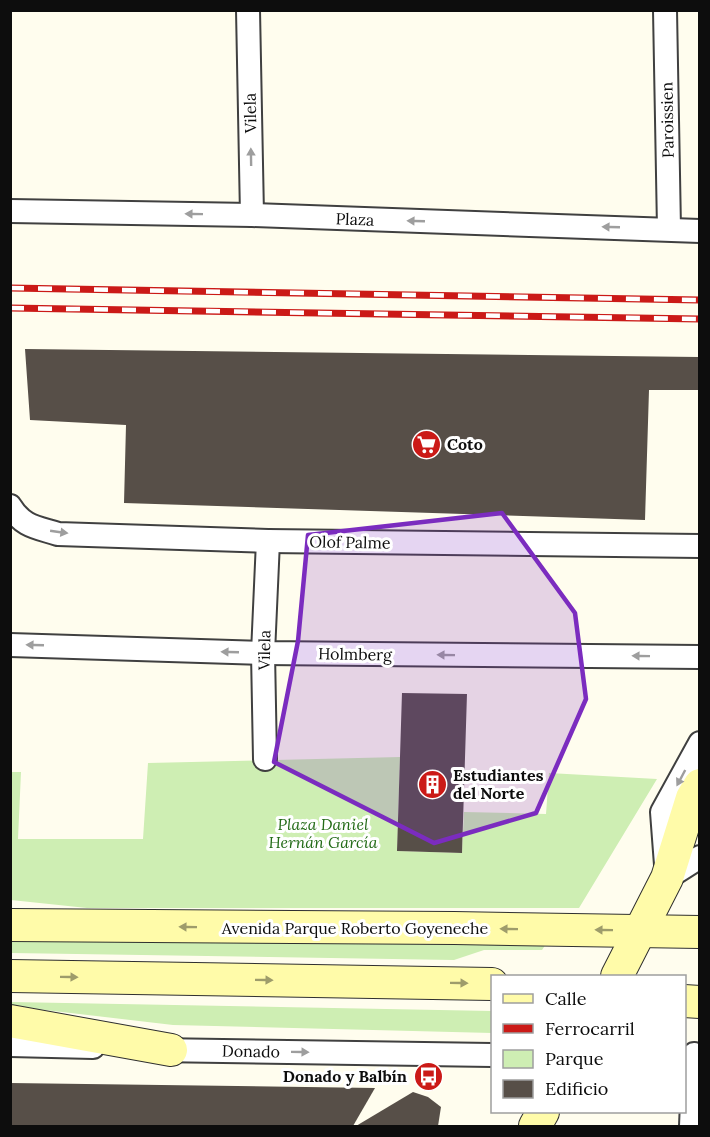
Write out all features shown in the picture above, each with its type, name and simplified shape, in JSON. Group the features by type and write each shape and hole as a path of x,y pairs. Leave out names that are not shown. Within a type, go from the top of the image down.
{"main road":[{"path":"617,975 667,878 692,798 699,785"},
{"path":"667,878 699,841"},
{"name":"Avenida Parque Roberto Goyeneche","path":"10,925 699,932"},
{"path":"10,976 491,984"},
{"path":"10,1021 171,1050"}],"street":[{"name":"Vilela","path":"248,10 252,215"},
{"name":"Paroissien","path":"664,10 669,229"},
{"name":"Plaza","path":"10,211 252,215 699,231"},
{"name":"Olof Palme","path":"10,506 27,525 58,534 268,541 699,546"},
{"name":"Vilela","path":"265,759 263,653 268,541"},
{"name":"Holmberg","path":"10,645 263,653 699,657"},
{"path":"699,743 662,812 667,878 699,857"},
{"name":"Donado","path":"10,1045 491,1055"},
{"path":"691,1126 693,1054"}],"highlighted area":[{"path":"502,513 575,613 586,699 536,813 434,843 274,762 298,641 308,535"}],"green space":[{"name":"Plaza Daniel Hernán García","path":"400,757 397,851 462,853 464,812 546,814 549,773 657,779 579,908 87,908 11,900 11,772 21,772 18,839 143,839 148,763"},
{"path":"11,938 546,944 542,950 484,950 454,960 11,953"},
{"path":"11,1002 491,1011 491,1033 173,1025 11,1006"}],"building":[{"path":"25,349 699,357 699,390 649,390 645,520 124,503 126,425 30,420"},
{"name":"Estudiantes del Norte","path":"402,693 467,694 462,853 397,851"},
{"path":"10,1083 375,1088 353,1126 10,1126"},
{"path":"413,1092 428,1097 441,1107 438,1126 356,1126"}],"railway":[{"path":"10,288 700,300"},
{"path":"10,308 700,319"}],"place":[{"name":"Coto","path":"426,444"},
{"name":"Estudiantes del Norte","path":"432,784"},
{"name":"Donado y Balbín","path":"428,1076"}]}
